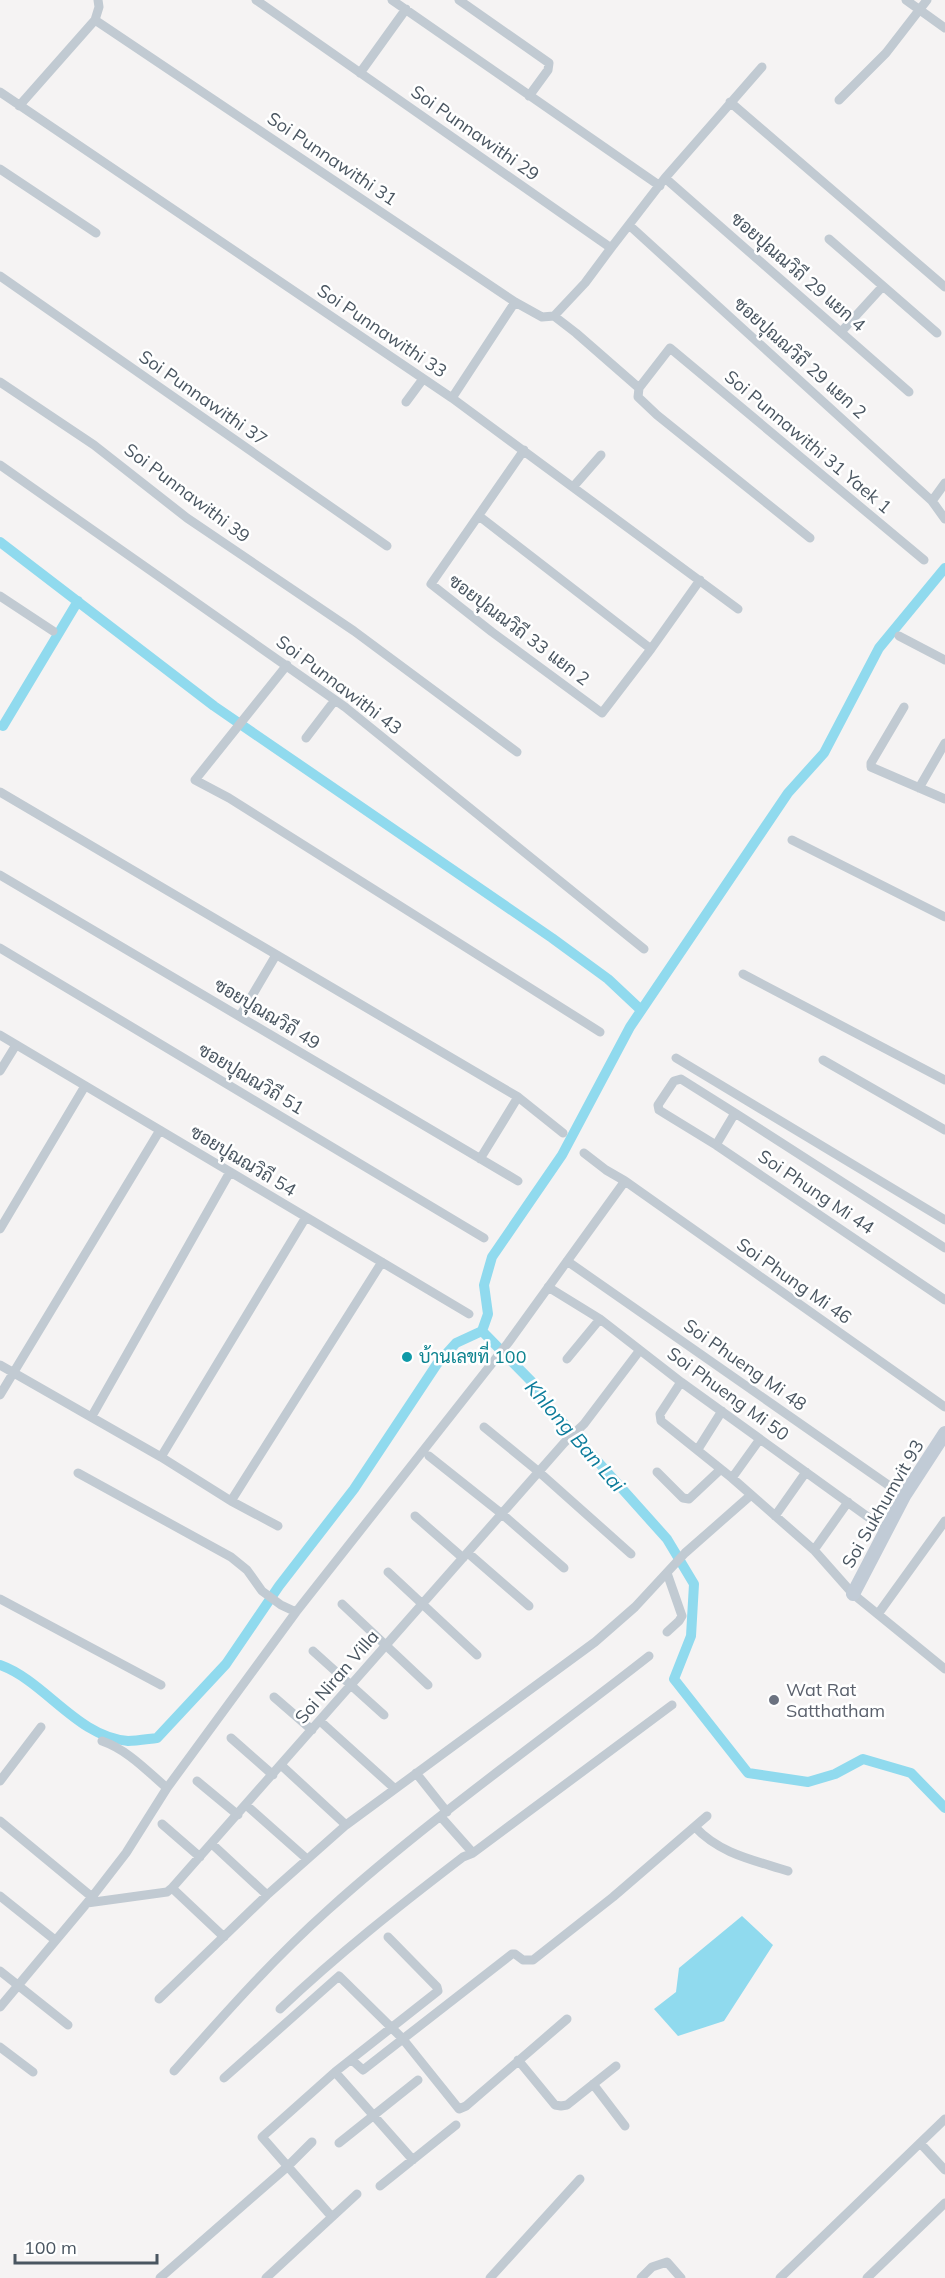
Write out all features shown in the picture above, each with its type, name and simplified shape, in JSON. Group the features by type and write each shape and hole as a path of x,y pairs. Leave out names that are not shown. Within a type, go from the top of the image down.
{"street":[{"path":"19,105 95,20 99,0"},
{"name":"Soi Punnawithi 29","path":"256,0 610,248"},
{"path":"392,0 529,96 663,182"},
{"path":"459,0 549,63 548,70 529,96"},
{"path":"906,0 945,28"},
{"path":"839,100 886,52 927,0"},
{"path":"360,73 406,9"},
{"name":"Soi Punnawithi 31","path":"95,20 515,302 542,317 554,316 639,388 638,397 657,415 810,538"},
{"path":"554,316 585,282 663,182 762,67"},
{"name":"Soi Punnawithi 33","path":"0,92 452,398 738,609"},
{"path":"730,102 945,287"},
{"path":"0,170 96,233"},
{"name":"ซอยปุณณวิถี 29 แยก 4","path":"663,182 909,392"},
{"name":"ซอยปุณณวิถี 29 แยก 2","path":"629,225 932,501 945,519"},
{"path":"829,239 937,333"},
{"name":"Soi Punnawithi 37","path":"0,276 387,546"},
{"path":"841,332 883,286"},
{"path":"452,398 515,302"},
{"name":"Soi Punnawithi 31 Yaek 1","path":"639,388 670,348 924,560"},
{"path":"406,402 423,379"},
{"name":"Soi Punnawithi 39","path":"0,382 94,445 187,518 354,631 517,752"},
{"name":"ซอยปุณณวิถี 33 แยก 2","path":"524,450 431,584 602,713 651,649"},
{"path":"573,487 601,455"},
{"name":"Soi Punnawithi 43","path":"0,465 335,700 644,950"},
{"path":"932,501 945,483"},
{"path":"479,516 651,649 700,580"},
{"path":"0,596 53,631"},
{"path":"898,636 945,660"},
{"path":"287,665 195,780 229,798 600,1032"},
{"path":"306,738 335,700"},
{"path":"904,707 871,763 871,767 945,799"},
{"path":"919,788 945,743"},
{"path":"0,792 518,1097 564,1134"},
{"path":"792,840 945,917"},
{"name":"ซอยปุณณวิถี 49","path":"0,874 518,1181"},
{"name":"ซอยปุณณวิถี 51","path":"0,948 484,1238"},
{"path":"240,1017 276,955"},
{"path":"743,974 945,1080"},
{"name":"ซอยปุณณวิถี 54","path":"0,1035 469,1314"},
{"path":"0,1071 16,1045"},
{"path":"676,1058 945,1220"},
{"path":"823,1060 945,1130"},
{"name":"Soi Phung Mi 44","path":"735,1113 679,1079 674,1081 658,1106 659,1110 716,1145 945,1300"},
{"path":"0,1229 85,1086"},
{"path":"480,1159 518,1097"},
{"path":"716,1145 735,1113 945,1248"},
{"path":"0,1395 160,1130"},
{"name":"Soi Phung Mi 46","path":"584,1152 606,1170 625,1181 945,1407"},
{"path":"92,1416 230,1172"},
{"path":"0,2007 90,1900 126,1853 167,1788 296,1612 508,1342 625,1181"},
{"path":"162,1457 306,1217"},
{"path":"231,1501 382,1262"},
{"name":"Soi Phueng Mi 48","path":"567,1262 904,1496"},
{"name":"Soi Phueng Mi 50","path":"548,1287 600,1319 681,1382 886,1530"},
{"path":"567,1359 600,1319"},
{"name":"Soi Niran Villa","path":"172,1888 564,1443 584,1424 640,1350"},
{"path":"0,1365 92,1416 231,1501 278,1526"},
{"path":"681,1382 659,1417 661,1421 722,1469 814,1550 852,1594 945,1669"},
{"path":"698,1449 722,1412"},
{"path":"484,1427 539,1472 631,1554"},
{"name":"Soi Sukhumvit 93","path":"852,1594 904,1496 945,1433"},
{"path":"732,1478 760,1439"},
{"path":"429,1456 502,1514 564,1568"},
{"path":"657,1472 683,1498 689,1499 722,1469"},
{"path":"775,1516 806,1472"},
{"path":"78,1473 231,1557 247,1570 262,1591 281,1605 296,1612"},
{"path":"159,1999 307,1859 394,1788 594,1642 635,1607 685,1553 751,1495"},
{"path":"814,1550 848,1502"},
{"path":"415,1516 530,1606"},
{"path":"878,1614 945,1521"},
{"path":"388,1572 477,1655"},
{"path":"667,1573 682,1616 667,1632"},
{"path":"0,1599 161,1685"},
{"path":"342,1604 428,1685"},
{"path":"313,1651 384,1714"},
{"path":"174,2071 250,1986 328,1910 444,1814 650,1656"},
{"path":"274,1697 312,1730"},
{"path":"280,2009 380,1920 672,1705"},
{"path":"320,1721 394,1788"},
{"path":"0,1781 41,1727"},
{"path":"231,1738 273,1775"},
{"path":"102,1741 118,1747 167,1788"},
{"path":"281,1765 346,1826"},
{"path":"416,1773 473,1853"},
{"path":"197,1781 238,1815"},
{"path":"246,1805 307,1859"},
{"path":"352,2060 363,2070 512,1954 514,1953 523,1960 533,1960 604,1904 707,1816"},
{"path":"0,1821 90,1900 166,1892 172,1888 224,1937"},
{"path":"162,1824 201,1857"},
{"path":"695,1827 707,1840 723,1849 788,1871"},
{"path":"212,1845 267,1895"},
{"path":"0,1896 55,1940"},
{"path":"332,2217 262,2139 262,2136 335,2072 438,1991 437,1987 388,1937"},
{"path":"0,1971 68,2025"},
{"path":"224,2078 339,1976 402,2038 459,2109 466,2106 567,2019"},
{"path":"0,2047 33,2072"},
{"path":"518,2060 555,2105 561,2106 567,2105 616,2066"},
{"path":"335,2072 413,2160"},
{"path":"339,2143 418,2080"},
{"path":"593,2084 625,2126"},
{"path":"780,2278 945,2119"},
{"path":"380,2186 456,2125"},
{"path":"160,2278 287,2167 312,2142"},
{"path":"920,2143 945,2170"},
{"path":"490,2278 580,2179"},
{"path":"266,2278 357,2194"},
{"path":"867,2278 945,2204"},
{"path":"641,2278 652,2267 667,2262 681,2278"}],"water":[{"path":"742,1916 773,1945 724,2021 678,2036 654,2009 676,1992 679,1968"}],"waterway":[{"path":"0,542 214,706 552,938 608,979 641,1010"},
{"path":"482,1331 488,1314 484,1285 492,1257 562,1155 630,1027 788,793 824,753 879,648 945,568"},
{"path":"3,726 78,601"},
{"name":"Khlong Ban Lai","path":"0,1665 32,1683 93,1730 128,1741 157,1738 226,1664 279,1586 354,1489 437,1364 456,1343 482,1331 532,1382 540,1397 667,1539 694,1584 691,1636 674,1679 748,1773 808,1782 835,1774 863,1759 911,1773 945,1808"}],"place":[{"name":"บ้านเลขที่ 100","path":"407,1357"},
{"name":"Wat Rat Satthatham","path":"774,1700"}]}
